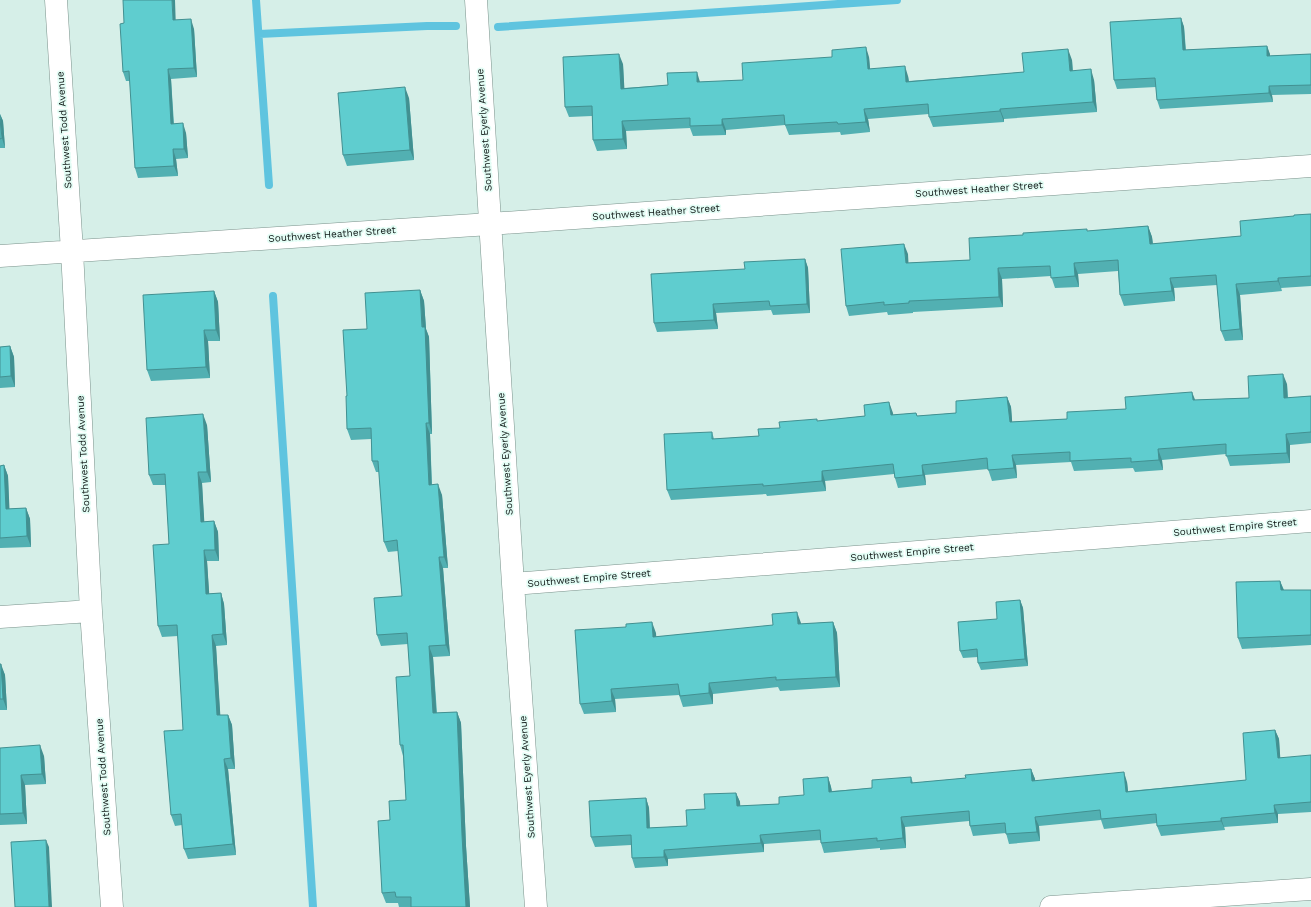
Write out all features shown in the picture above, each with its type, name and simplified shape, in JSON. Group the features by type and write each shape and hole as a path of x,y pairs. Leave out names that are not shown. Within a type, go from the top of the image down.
{"street":[{"name":"Southwest Todd Avenue","path":"56,0 72,251 91,611 112,907"},
{"name":"Southwest Eyerly Avenue","path":"476,0 513,584 536,907"},
{"name":"Southwest Heather Street","path":"0,256 490,224 1311,166"},
{"name":"Southwest Empire Street","path":"513,584 1311,521"},
{"path":"0,617 91,611"},
{"path":"1051,907 1311,889"}],"building":[{"path":"123,0 172,0 173,20 191,19 194,68 168,69 171,124 183,123 184,149 173,149 174,166 135,168 129,71 123,72 120,24 124,23"},
{"path":"1181,18 1183,50 1267,46 1267,56 1311,54 1311,85 1269,86 1269,93 1157,100 1155,78 1114,80 1110,22"},
{"path":"866,47 868,69 905,66 906,82 1024,72 1022,53 1068,49 1070,71 1091,69 1093,102 1000,109 1000,111 929,117 928,104 864,109 866,122 838,124 837,122 785,125 784,115 722,119 722,125 690,126 690,118 622,121 623,139 593,140 592,106 565,107 563,57 619,54 621,89 668,85 667,73 697,72 697,82 743,80 742,63 832,57 832,50"},
{"path":"405,87 410,150 343,155 338,93"},
{"path":"0,119 2,138 0,139"},
{"path":"1311,214 1311,276 1278,278 1278,281 1236,284 1240,329 1221,331 1216,275 1170,278 1172,291 1120,295 1118,260 1074,263 1075,276 1051,278 1050,266 998,268 999,297 909,301 909,303 884,305 884,302 846,306 841,249 904,244 906,263 970,260 969,238 1023,235 1023,233 1087,229 1087,231 1148,226 1150,244 1241,236 1240,221"},
{"path":"805,259 807,304 770,306 769,301 713,304 714,320 654,323 651,274 745,269 744,262"},
{"path":"420,290 422,327 425,327 429,423 426,423 429,485 438,484 444,557 439,557 446,645 429,646 433,713 457,712 466,907 411,907 411,897 396,897 395,892 382,893 378,821 390,820 389,801 406,800 403,745 400,745 396,677 410,676 407,633 377,635 374,598 402,596 397,540 384,542 378,461 372,461 371,428 347,429 347,396 343,330 367,329 365,293"},
{"path":"214,291 216,330 204,330 206,367 147,370 143,295"},
{"path":"10,346 11,376 0,377 0,347"},
{"path":"1283,374 1284,398 1311,396 1311,432 1286,434 1287,453 1226,456 1226,444 1158,449 1159,460 1131,462 1131,458 1070,461 1070,452 1012,455 1014,468 988,470 987,458 922,465 923,475 895,478 893,464 822,471 822,481 763,486 763,484 667,490 664,434 712,432 712,439 759,436 758,429 780,428 779,422 817,419 817,421 865,416 864,405 889,402 891,415 916,413 917,416 956,413 956,401 1007,397 1010,422 1067,419 1067,412 1126,409 1125,397 1192,392 1193,400 1249,398 1248,376"},
{"path":"203,414 207,472 198,472 201,522 214,521 215,550 204,550 206,594 221,593 223,634 212,635 217,715 228,715 231,758 224,759 233,844 184,849 181,814 171,815 164,731 183,730 177,625 158,626 153,545 169,544 165,474 149,475 146,418"},
{"path":"4,465 6,509 26,508 27,536 0,538 0,466"},
{"path":"1280,581 1281,590 1311,590 1311,635 1238,638 1236,582"},
{"path":"1020,600 1025,659 978,663 977,649 960,651 958,622 997,619 996,602"},
{"path":"797,612 798,624 833,622 836,677 776,680 776,677 709,683 709,693 680,696 678,684 611,689 612,701 580,704 575,630 626,627 626,624 652,622 653,637 773,625 772,614"},
{"path":"1,664 3,699 0,699"},
{"path":"1275,730 1278,758 1311,755 1311,802 1274,805 1275,813 1221,818 1221,821 1157,826 1156,814 1101,819 1100,810 1035,817 1037,832 1006,834 1005,823 970,826 969,811 901,817 903,838 877,841 877,838 821,843 820,830 760,835 761,843 664,850 664,857 632,858 631,835 591,837 589,801 646,798 647,828 687,826 686,810 705,809 704,794 736,793 737,806 779,804 779,797 804,795 803,779 828,777 829,792 872,788 872,780 911,777 911,783 966,778 965,775 1031,769 1032,781 1124,772 1126,792 1246,780 1243,733"},
{"path":"40,745 42,774 21,775 23,813 0,814 0,748"},
{"path":"46,840 49,907 15,907 11,842"}],"waterway":[{"path":"256,0 269,185"},
{"path":"498,27 897,0"},
{"path":"259,34 456,26"},
{"path":"273,296 313,907"}]}
